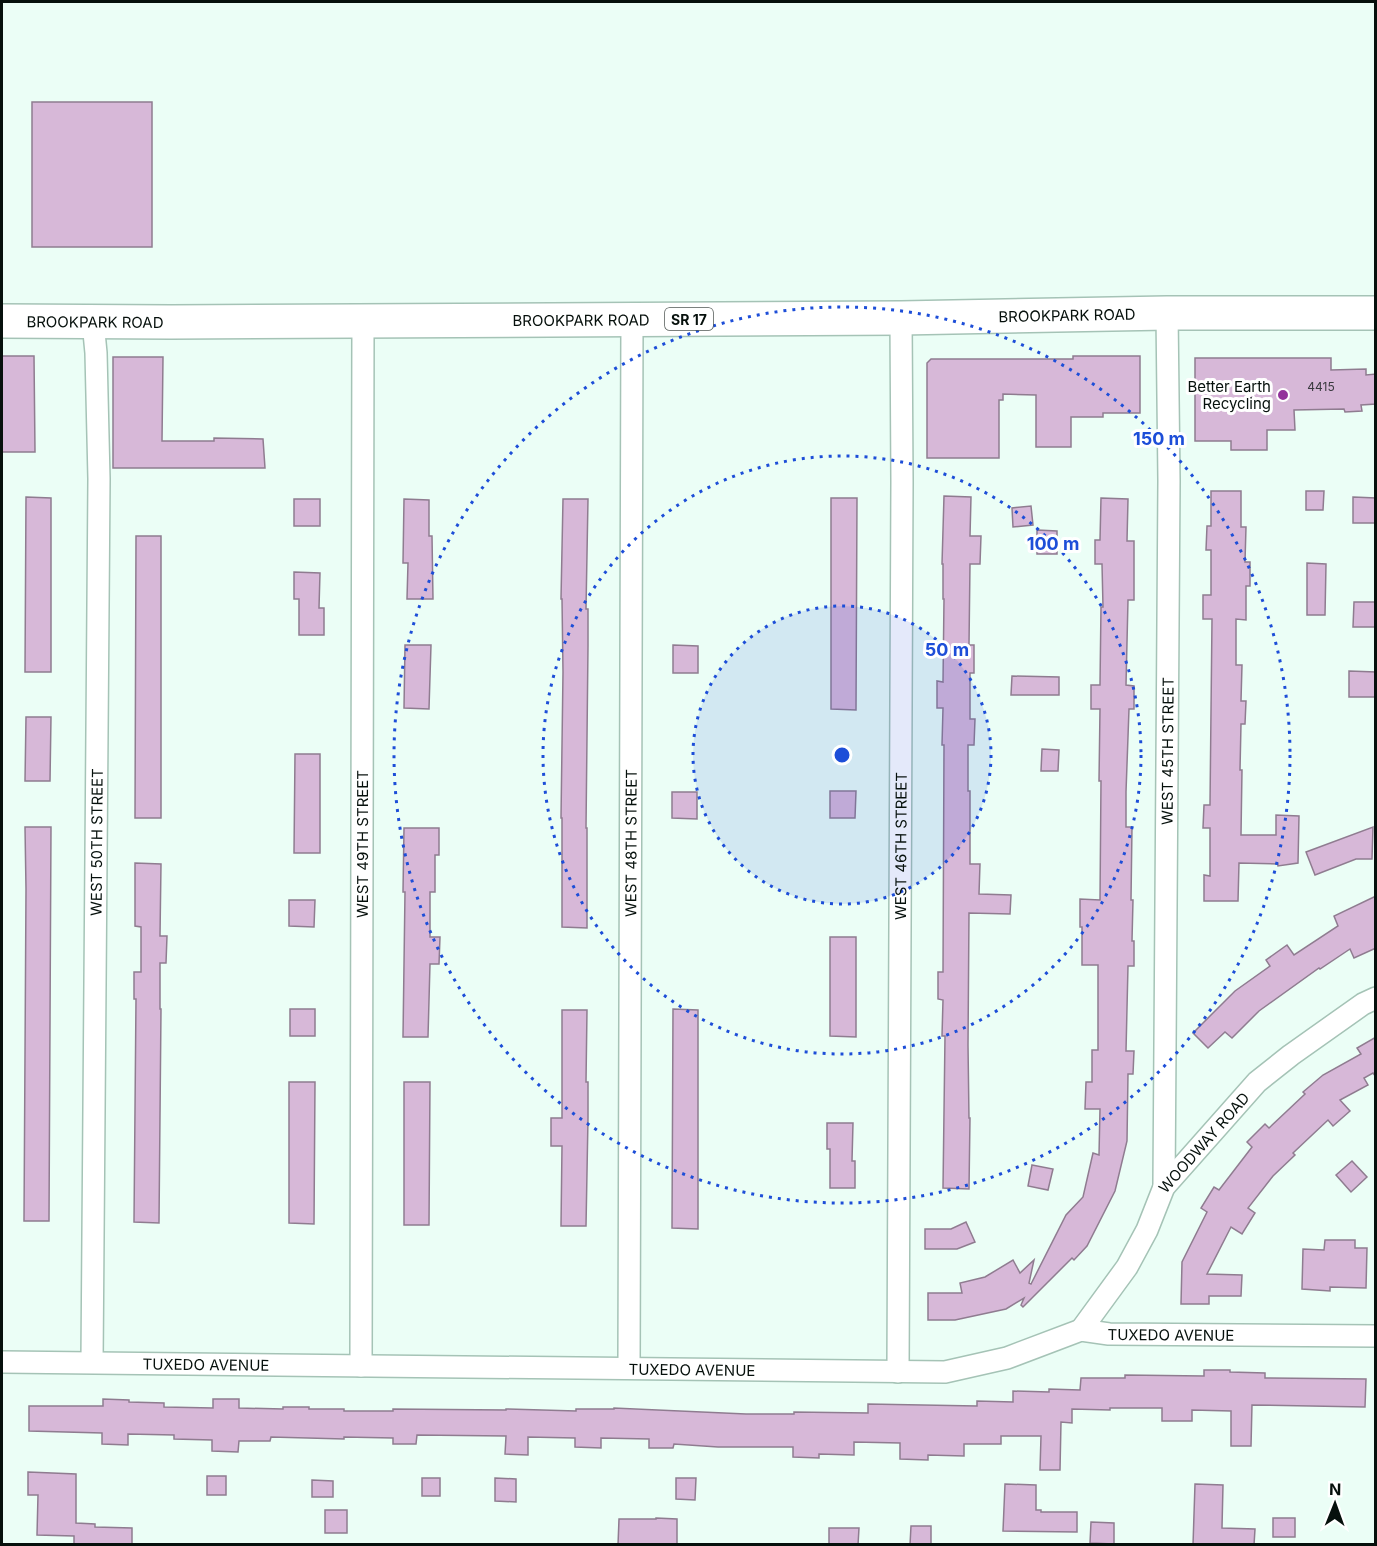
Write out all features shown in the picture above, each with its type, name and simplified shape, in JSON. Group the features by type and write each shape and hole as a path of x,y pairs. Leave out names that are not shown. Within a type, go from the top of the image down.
{"main road":[{"name":"BROOKPARK ROAD","path":"2,321 901,318 1376,313"}],"street":[{"name":"WEST 45TH STREET","path":"1164,1188 1169,481 1167,314"},
{"name":"WEST 46TH STREET","path":"898,1372 901,318"},
{"name":"WEST 48TH STREET","path":"629,1368 632,319"},
{"name":"WEST 49TH STREET","path":"361,1366 363,321"},
{"name":"WEST 50TH STREET","path":"92,1362 99,491 96,353 93,322"},
{"name":"WOODWAY ROAD","path":"1081,1330 1127,1267 1147,1230 1164,1188 1257,1082 1363,1004 1376,998"},
{"name":"TUXEDO AVENUE","path":"2,1362 945,1372 1007,1358 1081,1330 1109,1334 1376,1336"}],"building":[{"path":"32,102 152,102 152,247 32,247"},
{"path":"2,356 34,356 35,452 2,452"},
{"path":"1073,356 1140,356 1140,413 1103,413 1103,417 1071,417 1071,447 1036,447 1036,395 1003,394 1003,400 999,400 999,458 927,458 927,363 931,359 1073,359"},
{"path":"113,357 163,357 162,441 214,441 214,438 263,439 265,468 113,468"},
{"path":"1195,358 1331,358 1331,370 1366,369 1366,375 1376,374 1376,404 1361,405 1362,411 1294,410 1295,430 1267,430 1267,450 1231,450 1231,441 1195,441"},
{"path":"1211,491 1241,491 1241,527 1246,527 1245,562 1250,562 1250,586 1246,586 1246,620 1236,619 1236,665 1242,665 1241,701 1246,701 1245,724 1241,724 1241,835 1276,835 1276,815 1299,816 1298,863 1278,866 1278,864 1239,863 1238,901 1204,901 1204,875 1210,876 1210,828 1203,828 1204,805 1210,805 1212,619 1203,619 1203,595 1211,595 1211,550 1206,550 1207,526 1211,526"},
{"path":"1306,491 1324,491 1323,510 1306,510"},
{"path":"944,496 971,497 970,536 981,536 980,564 970,564 969,645 974,645 974,673 970,673 970,719 975,719 974,745 968,745 970,864 980,864 979,894 1011,895 1010,914 969,913 969,1189 943,1188 945,1036 942,1036 943,1000 938,999 938,972 943,972 944,745 942,745 943,708 937,708 937,681 943,682"},
{"path":"26,497 51,498 51,672 25,672"},
{"path":"1353,497 1376,498 1376,523 1353,523"},
{"path":"831,498 857,498 856,710 831,709"},
{"path":"1101,498 1128,499 1127,541 1134,541 1134,600 1128,600 1126,685 1134,686 1134,709 1129,709 1126,792 1126,827 1132,827 1131,900 1133,900 1132,941 1134,941 1134,966 1128,966 1126,1051 1134,1051 1133,1074 1128,1074 1127,1141 1115,1191 1087,1246 1023,1307 1021,1305 1024,1298 1006,1309 955,1320 928,1320 928,1293 962,1293 960,1283 985,1277 1013,1260 1020,1273 1034,1260 1029,1283 1031,1284 1066,1215 1083,1197 1093,1153 1099,1155 1100,1109 1085,1109 1086,1082 1092,1082 1092,1050 1098,1050 1098,965 1082,965 1080,899 1100,900 1100,709 1091,709 1091,685 1100,685 1102,564 1095,564 1095,540 1100,540"},
{"path":"294,499 320,499 320,526 294,526"},
{"path":"404,499 429,500 433,599 407,599 408,563 403,563"},
{"path":"563,499 588,499 587,928 562,927"},
{"path":"1031,506 1033,525 1013,527 1012,508"},
{"path":"1037,530 1057,531 1057,554 1037,554"},
{"path":"136,536 161,536 161,818 135,818"},
{"path":"1307,563 1326,564 1325,615 1307,615"},
{"path":"294,572 320,573 319,608 324,608 324,635 299,635 299,599 294,599"},
{"path":"1354,602 1376,602 1376,627 1353,627"},
{"path":"405,645 431,645 429,709 404,708"},
{"path":"673,645 698,646 698,673 673,673"},
{"path":"1349,671 1376,672 1376,697 1349,697"},
{"path":"1012,676 1059,677 1059,695 1011,695"},
{"path":"26,717 51,717 50,781 25,781"},
{"path":"1042,749 1059,750 1058,771 1041,771"},
{"path":"295,754 320,754 320,853 294,853"},
{"path":"830,791 856,791 855,818 830,818"},
{"path":"672,792 697,792 697,819 672,818"},
{"path":"25,827 51,827 49,1221 24,1221"},
{"path":"1373,827 1372,859 1356,859 1315,875 1306,852"},
{"path":"404,828 439,828 439,855 435,855 435,892 430,892 430,937 440,937 439,964 430,964 428,1037 403,1037"},
{"path":"135,863 161,864 160,936 167,936 166,963 160,963 159,1223 134,1222 136,999 134,999 134,972 141,972 141,927 135,926"},
{"path":"1376,896 1376,948 1354,958 1350,949 1319,968 1259,1011 1232,1038 1225,1032 1208,1048 1193,1033 1235,991 1270,966 1266,960 1287,945 1294,955 1338,926 1334,916"},
{"path":"289,900 315,900 314,927 289,926"},
{"path":"830,937 856,937 856,1037 830,1036"},
{"path":"290,1009 315,1009 315,1036 290,1036"},
{"path":"673,1009 698,1010 698,1229 672,1228"},
{"path":"562,1010 587,1010 586,1226 561,1226 562,1146 551,1146 551,1118 562,1118"},
{"path":"1376,1037 1376,1077 1373,1073 1364,1078 1368,1085 1340,1100 1350,1111 1333,1126 1328,1120 1293,1153 1295,1155 1273,1176 1248,1208 1255,1213 1242,1234 1231,1227 1207,1274 1242,1275 1241,1296 1209,1296 1209,1304 1181,1304 1182,1262 1207,1212 1201,1208 1214,1187 1219,1190 1252,1147 1247,1142 1265,1124 1269,1128 1305,1094 1303,1092 1323,1075 1361,1054 1357,1048"},
{"path":"289,1082 315,1082 314,1224 289,1223"},
{"path":"404,1082 430,1082 429,1225 404,1225"},
{"path":"827,1123 853,1123 852,1161 855,1161 855,1188 830,1188"},
{"path":"1352,1161 1367,1177 1351,1192 1336,1175"},
{"path":"1032,1165 1053,1169 1048,1190 1028,1186"},
{"path":"966,1222 975,1242 957,1249 925,1249 925,1229 951,1229"},
{"path":"1325,1240 1355,1240 1355,1248 1367,1248 1366,1288 1330,1287 1330,1291 1302,1289 1303,1249 1324,1250"},
{"path":"1204,1370 1265,1373 1265,1378 1366,1379 1365,1407 1252,1405 1251,1446 1231,1446 1231,1411 1192,1410 1192,1421 1162,1421 1162,1408 1072,1409 1072,1423 1061,1422 1060,1470 1040,1470 1041,1436 1001,1436 1001,1444 964,1444 964,1456 928,1455 928,1460 900,1459 900,1443 854,1442 854,1455 819,1454 819,1458 793,1457 793,1447 718,1447 674,1444 673,1448 649,1448 649,1439 601,1438 601,1448 575,1447 575,1438 528,1437 528,1455 505,1454 506,1436 417,1435 416,1444 393,1444 393,1438 271,1437 270,1441 239,1441 238,1452 212,1451 212,1440 174,1439 174,1435 128,1434 128,1445 102,1444 102,1433 29,1431 29,1406 103,1406 103,1399 164,1403 164,1407 213,1408 213,1399 239,1399 239,1408 309,1407 309,1409 344,1409 344,1411 506,1409 576,1411 576,1409 614,1408 746,1414 868,1413 868,1404 977,1406 977,1401 1013,1402 1013,1391 1080,1390 1081,1378 1125,1378 1125,1375 1204,1376"},
{"path":"28,1472 76,1474 76,1523 95,1524 95,1527 132,1528 132,1545 74,1545 74,1536 37,1535 38,1495 28,1495"},
{"path":"207,1476 226,1476 226,1495 207,1495"},
{"path":"422,1478 440,1478 440,1496 422,1496"},
{"path":"495,1478 516,1479 516,1502 495,1501"},
{"path":"676,1478 696,1478 695,1500 676,1499"},
{"path":"312,1480 333,1481 333,1497 312,1497"},
{"path":"1005,1484 1036,1485 1036,1510 1041,1510 1041,1512 1077,1512 1077,1532 1003,1531"},
{"path":"1195,1484 1223,1485 1222,1528 1255,1529 1254,1545 1193,1545"},
{"path":"325,1510 347,1510 347,1533 325,1533"},
{"path":"1273,1518 1295,1518 1295,1537 1273,1537"},
{"path":"619,1519 677,1519 677,1545 618,1545"},
{"path":"1091,1522 1114,1523 1114,1544 1090,1543"},
{"path":"911,1526 931,1526 931,1545 910,1545"},
{"path":"829,1528 859,1528 858,1545 829,1545"}],"place":[{"name":"Better Earth Recycling","path":"1283,395"}]}
